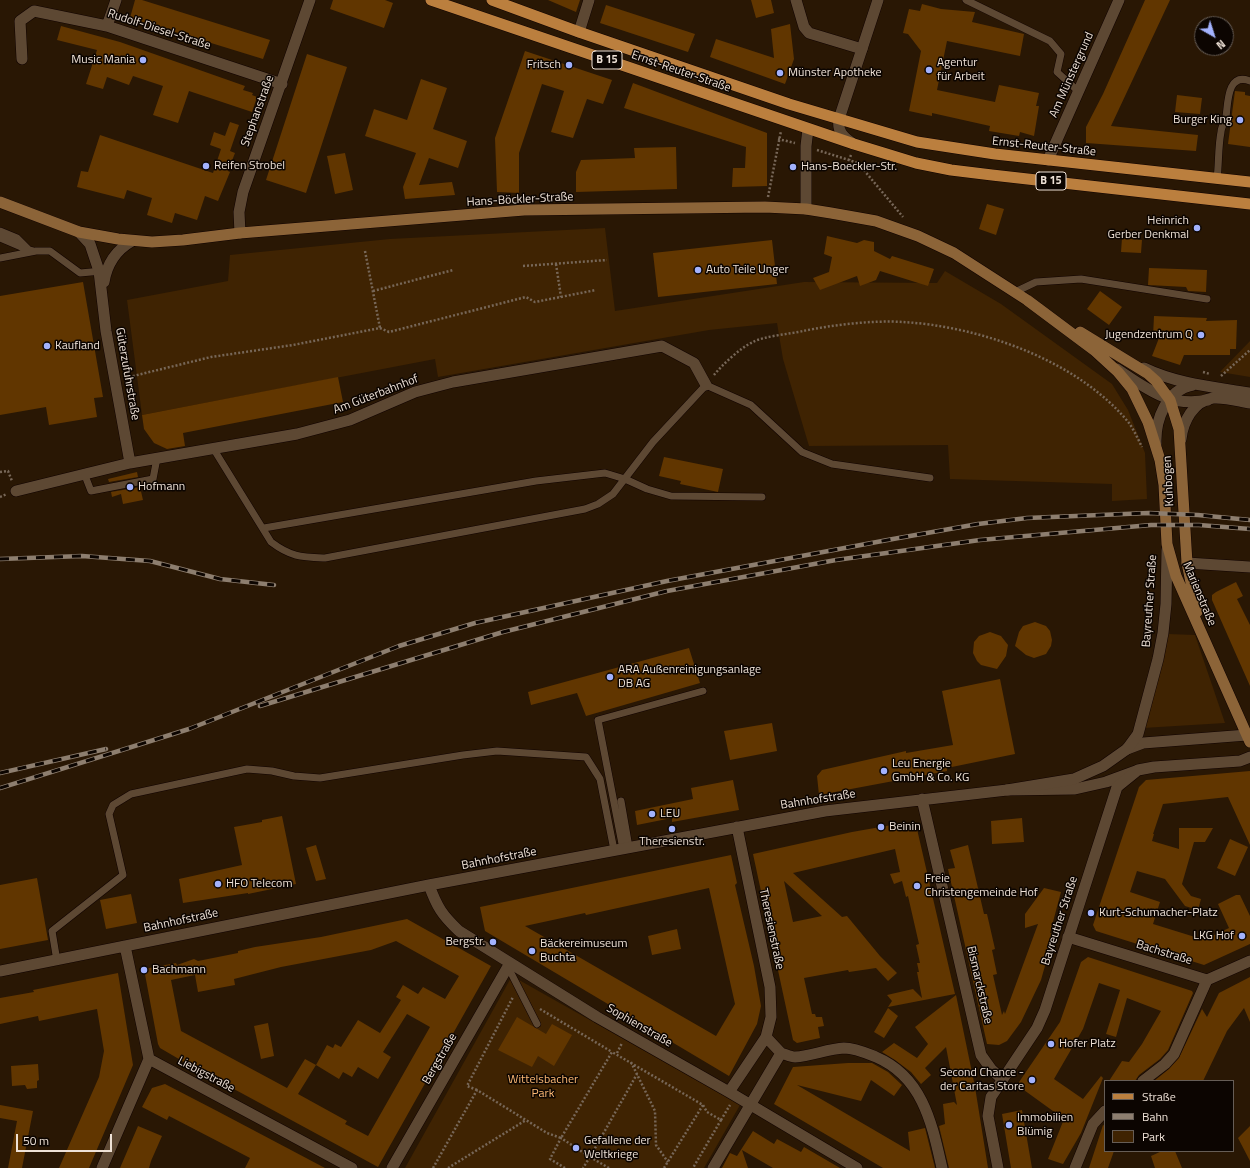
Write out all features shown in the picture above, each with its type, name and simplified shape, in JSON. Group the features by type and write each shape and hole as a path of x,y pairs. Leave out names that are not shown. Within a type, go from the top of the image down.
{"main road":[{"name":"Ernst-Reuter-Straße","path":"431,0 808,129 916,163 951,170 1250,204"},
{"name":"Ernst-Reuter-Straße","path":"492,0 579,32 839,119 917,142 954,149 1250,182"},
{"name":"Hans-Böckler-Straße","path":"0,202 79,232 132,240 184,240 240,233 524,210 765,207 806,209 876,221 918,236 954,253 1027,300 1132,363 1156,381 1170,400"},
{"name":"Hans-Böckler-Straße","path":"1027,300 1110,364 1132,390 1143,410 1156,444"},
{"name":"Kuhbogen","path":"1170,400 1176,418 1180,446 1187,563"},
{"name":"Kuhbogen","path":"1156,444 1164,484 1167,544"},
{"name":"Marienstraße","path":"1167,544 1180,588 1248,739"},
{"name":"Marienstraße","path":"1187,563 1196,611 1210,652"}],"street":[{"path":"107,26 116,0"},
{"name":"Stephanstraße","path":"240,233 239,212 243,192 282,84 310,0"},
{"path":"579,32 589,0"},
{"path":"796,0 804,27 809,33 862,49"},
{"path":"839,119 878,0"},
{"name":"Am Münstergrund","path":"1048,160 1117,1"},
{"name":"Rudolf-Diesel-Straße","path":"22,59 20,22 34,11 107,26 282,84"},
{"name":"Ernst-Reuter-Straße","path":"839,119 838,125 840,132 854,144"},
{"path":"806,209 806,146 808,129"},
{"name":"Güterzufuhrstraße","path":"79,232 90,244 102,271 106,331 130,463"},
{"name":"Güterzufuhrstraße","path":"102,271 117,252 132,240"},
{"name":"Am Güterbahnhof","path":"16,491 130,463 297,434 350,420 415,392 453,382 662,346 694,363 706,385"},
{"path":"1132,363 1162,377 1250,393"},
{"path":"1110,364 1151,392 1170,400 1189,403 1218,398 1250,403"},
{"path":"1156,444 1157,425 1164,408 1182,388 1200,384"},
{"path":"1180,446 1182,430 1186,419 1194,409 1208,400"},
{"name":"Bayreuther Straße","path":"1127,749 1138,734 1158,659 1166,604 1167,544"},
{"path":"1187,563 1250,567"},
{"path":"1127,749 1143,743 1248,739"},
{"name":"Bahnhofstraße","path":"0,971 429,885 825,811 922,798 1006,790 1074,779 1103,766 1127,749"},
{"path":"1138,770 1154,767 1240,761 1250,757"},
{"name":"Bayreuther Straße","path":"1002,1080 1037,1028 1045,1010 1117,787 1138,770"},
{"name":"Bahnhofstraße","path":"1006,790 1075,789 1106,782 1138,770"},
{"name":"Bismarckstraße","path":"922,798 981,1055 991,1069 1002,1080"},
{"name":"Theresienstraße","path":"732,1094 766,1037 771,1017 770,987 737,827"},
{"name":"Sophienstraße","path":"429,885 437,906 444,916 459,930 509,965 857,1168"},
{"name":"Bachstraße","path":"1068,937 1207,980"},
{"path":"102,1168 149,1059 125,946"},
{"path":"1144,1080 1165,1064 1174,1054 1207,980 1250,961"},
{"name":"Bergstraße","path":"392,1168 509,965"},
{"path":"766,1037 781,1053 795,1057 844,1048 864,1052 884,1060 904,1074 918,1094 930,1119 942,1168"},
{"path":"713,1168 781,1053"},
{"name":"Liebigstraße","path":"149,1059 352,1168"},
{"path":"998,1168 988,1116 991,1097 1002,1080"},
{"path":"1075,1168 1093,1124 1104,1112"}],"lane":[{"path":"966,0 1050,41 1061,54 1057,72 1078,91"},
{"path":"1217,179 1221,131 1225,119 1230,89 1237,81 1250,81"},
{"path":"0,231 17,238 32,250"},
{"path":"0,238 32,250"},
{"path":"0,258 32,250 44,250 57,254 80,273 102,271"},
{"path":"1015,292 1036,282 1081,279 1207,299"},
{"path":"213,448 272,542 284,552 297,557 325,558 585,509 598,504 613,494 653,442 706,385 751,404 802,452 832,464 930,478"},
{"path":"84,474 91,491 153,479 157,458"},
{"path":"264,528 536,481 605,473 625,478 647,489 671,496 762,497"},
{"path":"622,849 598,720 703,691"},
{"path":"58,960 52,931 123,876 109,814 113,805 131,794 207,777 248,769 272,771 294,776 320,778 462,755 497,751 586,757 600,779 622,849"},
{"path":"621,801 622,849"},
{"path":"509,965 537,1024"}],"path":[{"path":"765,207 771,184 778,139 784,120"},
{"path":"854,144 849,160 858,163 903,218"},
{"path":"365,251 380,328"},
{"path":"522,266 606,260"},
{"path":"556,264 561,297"},
{"path":"373,291 453,270"},
{"path":"115,380 211,357 293,345 380,328 389,332 526,297 535,302 596,290"},
{"path":"706,385 722,365 753,342 820,327 901,322 939,325 1016,346 1062,369 1099,394 1129,424 1144,451"},
{"path":"1203,372 1222,376 1250,350"},
{"path":"0,472 8,471 16,491"},
{"path":"609,1168 561,1138 547,1133 477,1090 467,1086 515,994 612,1052 631,1061 703,1105 707,1112 721,1120"},
{"path":"565,1168 550,1159 612,1052"},
{"path":"631,1061 655,1111 656,1145 668,1162"},
{"path":"583,1168 637,1074"},
{"path":"433,1168 477,1090"},
{"path":"693,1168 721,1120 732,1094"},
{"path":"664,1168 703,1105"},
{"path":"448,1168 526,1120"}],"green space":[{"path":"605,228 615,311 804,282 937,283 945,271 1001,304 1112,384 1128,410 1145,453 1147,499 1112,501 1112,484 950,479 948,445 809,446 783,359 777,323 709,330 438,377 435,359 142,415 127,300 228,281 230,255 390,239"},
{"path":"1250,341 1250,377 1220,372"},
{"path":"1168,634 1195,635 1225,723 1143,728"},
{"name":"Wittelsbacher Park","path":"512,976 740,1105 704,1168 405,1168"}],"building":[{"path":"135,0 142,0 270,40 263,59 130,18"},
{"path":"333,0 385,0 393,3 384,28 330,9"},
{"path":"548,0 580,0 576,12"},
{"path":"751,0 771,0 774,13 756,18"},
{"path":"1145,0 1170,0 1111,126 1198,135 1196,151 1086,143 1086,127 1103,94"},
{"name":"Agentur für Arbeit","path":"922,4 941,9 975,12 972,22 1024,34 1020,56 947,41 937,90 995,102 999,85 1039,93 1036,106 1039,106 1034,136 1020,132 1019,136 989,131 990,126 932,113 932,116 909,111 921,51 908,34 903,33 909,9 920,11"},
{"path":"606,5 695,34 688,52 600,23"},
{"path":"790,24 794,59 785,84 710,57 716,39 774,58 771,29"},
{"path":"61,26 120,42 245,86 243,90 253,93 252,95 257,97 252,112 189,91 178,123 153,115 163,86 133,76 129,85 107,77 103,89 86,84 97,50 57,40"},
{"path":"525,51 612,80 603,104 587,99 573,138 551,132 564,91 542,84 519,153 519,193 497,192 495,138"},
{"path":"307,54 347,67 306,193 266,180"},
{"path":"421,79 447,88 433,129 467,141 458,168 429,158 419,185 452,182 455,195 405,199 403,187 416,153 365,136 374,109 407,120"},
{"path":"633,83 767,133 767,186 732,187 733,168 745,168 746,147 624,108"},
{"name":"Burger King","path":"1235,91 1245,92 1245,95 1250,96 1250,147 1228,144"},
{"path":"1177,95 1202,98 1200,114 1175,112"},
{"path":"230,122 239,125 230,151 235,153 228,171 230,172 218,201 205,196 197,220 175,213 172,223 147,215 152,198 127,190 124,199 77,187 81,171 88,172 100,135 213,173 221,149 210,145 214,132 225,136"},
{"path":"676,147 677,189 576,192 576,172 581,160 635,158 634,148"},
{"path":"345,153 353,190 335,194 327,156"},
{"path":"987,204 1004,209 996,235 979,229"},
{"path":"827,236 857,243 864,240 874,242 874,251 890,259 892,256 934,269 928,286 880,271 876,280 860,286 857,276 820,290 813,278 829,272 832,257 824,254"},
{"path":"1122,238 1142,240 1141,253 1121,252"},
{"path":"772,240 777,284 658,297 653,253"},
{"path":"1149,268 1207,270 1206,292 1188,291 1186,287 1148,285"},
{"name":"Kaufland","path":"83,282 103,397 94,398 97,417 49,425 46,407 0,415 0,296"},
{"path":"1100,291 1122,307 1109,325 1087,309"},
{"name":"Jugendzentrum Q","path":"1154,316 1207,318 1206,321 1237,320 1236,349 1230,349 1230,355 1184,355 1180,365 1152,356 1159,338 1153,336"},
{"path":"338,377 343,402 183,433 185,446 167,449 154,443 144,429 142,415"},
{"path":"664,457 723,469 718,492 680,484 681,481 659,476"},
{"path":"137,472 138,477 109,482 108,479"},
{"path":"140,487 143,500 123,504 121,494 112,497 111,492"},
{"path":"1236,582 1243,596 1237,599 1250,625 1250,686 1212,600 1212,595 1216,592"},
{"path":"1035,622 1046,626 1050,631 1052,640 1051,646 1046,654 1034,658 1026,655 1015,646 1019,632 1023,626"},
{"path":"990,632 1001,636 1008,645 1006,656 997,669 981,665 973,653 974,642 979,636"},
{"path":"689,648 700,683 586,716 577,693 531,705 528,692"},
{"path":"1000,679 1015,754 947,768 947,771 819,795 817,776 822,770 906,751 906,753 953,745 942,691"},
{"path":"772,723 777,751 730,760 724,731"},
{"path":"1250,771 1250,845 1228,797 1163,804 1152,841 1179,849 1179,828 1213,828 1205,842 1194,842 1182,884 1191,896 1201,899 1198,910 1185,906 1165,879 1137,871 1130,892 1160,902 1153,924 1195,937 1212,936 1229,928 1218,904 1236,895 1240,895 1250,916 1250,944 1204,965 1096,931 1093,925 1139,787 1146,780"},
{"path":"733,780 739,810 672,822 672,818 637,825 635,811 693,799 691,788"},
{"path":"282,816 296,884 248,894 183,903 179,879 242,865 234,827 262,822 262,820"},
{"path":"1022,818 1024,842 992,844 991,821"},
{"path":"903,823 917,829 955,994 888,1007 892,1001 887,995 913,989 922,998 917,972 919,972 917,963 920,963 916,945 919,944 908,896 906,897 902,881 894,884 890,874 900,872 895,849 793,873 842,917 847,916 880,956 897,973 888,981 876,968 849,972 848,970 804,978 812,1014 815,1014 816,1017 822,1017 824,1026 818,1027 820,1038 797,1043 793,1040 753,854 852,832","holes":["784,881 822,916 793,922"]},
{"path":"1230,839 1248,847 1235,876 1217,868"},
{"path":"316,845 326,879 316,881 306,848"},
{"path":"968,845 984,914 987,914 995,949 992,950 997,974 993,975 1002,1015 1004,1011 1005,1014 1038,924 1025,928 1025,914 1044,888 1061,892 1050,933 1054,934 1041,980 1021,1022 1007,1041 999,1045 987,1044 948,869 955,868 950,850"},
{"path":"731,855 737,883 735,885 754,966 761,1006 757,1024 729,1076 485,931 480,907","holes":["709,888 735,1004 716,1036 525,926 585,913 586,915"]},
{"path":"37,878 48,940 0,949 0,885"},
{"path":"131,894 137,923 106,929 100,900"},
{"path":"407,919 491,966 378,1167 184,1062 160,1048 158,1044 144,969 176,963 177,965 194,959 198,961 238,953 238,951 255,947 321,937","holes":["396,941 459,976 445,999 423,987 418,994 403,985 396,997 401,1000 380,1033 358,1020 341,1047 335,1044 333,1048 327,1045 316,1065 305,1059 287,1088 181,1031 171,980 195,975 198,992 235,985 234,979 281,967 371,950","407,1014 430,1027 368,1136 345,1124 347,1121 298,1094 316,1065 339,1079 343,1072 352,1077 358,1067 378,1079 391,1057 383,1052"]},
{"path":"677,929 681,949 652,955 648,936"},
{"path":"1088,957 1192,991 1193,993 1168,1050 1160,1059 1139,1075 1136,1080 1110,1080 1122,1061 1129,1062 1142,1044 1161,1011 1127,998 1116,1037 1106,1034 1120,990 1099,983 1083,1029 1054,1079 1083,1099 1101,1076 1103,1078 1081,1133 1063,1164 1048,1159 1064,1119 1017,1085 1060,1022 1081,962"},
{"path":"118,973 133,1065 89,1168 59,1168 99,1077 104,1051 97,1009 39,1021 38,1016 0,1024 0,998"},
{"path":"1250,977 1250,1022 1244,1008 1227,1031 1203,1080 1155,1080 1169,1069 1179,1058 1202,1009 1207,1017 1219,993"},
{"path":"956,995 975,1087 988,1168 949,1168 939,1126 945,1124 943,1104 954,1102 957,1105 946,1047 925,1068 931,1075 921,1084 911,1072 882,1052 894,1043 917,1058 928,1044 915,1027"},
{"path":"888,1008 898,1016 884,1038 874,1032"},
{"path":"517,1017 546,1034 552,1024 572,1035 554,1066 538,1056 532,1067 498,1050"},
{"path":"268,1023 274,1056 261,1059 254,1026"},
{"path":"848,1063 872,1063 888,1072 902,1085 894,1096 871,1080 861,1101 797,1085 910,1151 908,1132 925,1128 935,1168 883,1168 774,1104 793,1067"},
{"path":"38,1064 39,1080 37,1081 37,1088 27,1089 25,1085 12,1086 11,1066"},
{"path":"165,1084 325,1168 245,1168 250,1158 169,1116 167,1120 142,1107 152,1088"},
{"path":"0,1105 33,1111 22,1168 8,1168 17,1121 0,1118"},
{"path":"1022,1110 1032,1168 1011,1168 1002,1114"},
{"path":"1103,1125 1104,1152 1114,1152 1108,1168 1089,1168"},
{"path":"138,1126 162,1136 149,1168 120,1168"},
{"path":"1250,1126 1250,1161 1238,1138"},
{"path":"753,1131 774,1144 777,1139 801,1152 804,1147 840,1168 773,1168 742,1150 748,1168 722,1168 730,1153 737,1156"},
{"path":"1160,1152 1175,1152 1182,1168 1155,1168 1151,1156"}],"railway":[{"path":"0,788 189,729 399,646 475,623 667,581 978,524 1027,518 1149,513 1198,515 1250,520"},
{"path":"260,706 503,632 667,591 836,560 980,540 1151,525 1199,525 1250,529"},
{"path":"0,559 82,556 150,561 220,579 274,585"},
{"path":"0,773 106,749"}],"place":[{"name":"Music Mania","path":"143,60"},
{"name":"Fritsch","path":"569,65"},
{"name":"Agentur für Arbeit","path":"929,70"},
{"name":"Münster Apotheke","path":"780,73"},
{"name":"Burger King","path":"1240,120"},
{"name":"Reifen Strobel","path":"206,166"},
{"name":"Hans-Boeckler-Str.","path":"793,167"},
{"name":"Heinrich Gerber Denkmal","path":"1197,228"},
{"name":"Auto Teile Unger","path":"698,270"},
{"name":"Jugendzentrum Q","path":"1201,335"},
{"name":"Kaufland","path":"47,346"},
{"name":"Hofmann","path":"130,487"},
{"name":"ARA Außenreinigungsanlage DB AG","path":"610,677"},
{"name":"Leu Energie GmbH & Co. KG","path":"884,771"},
{"name":"LEU","path":"652,814"},
{"name":"Beinin","path":"881,827"},
{"name":"Theresienstr.","path":"672,829"},
{"name":"HFO Telecom","path":"218,884"},
{"name":"Freie Christengemeinde Hof","path":"917,886"},
{"name":"Kurt-Schumacher-Platz","path":"1091,913"},
{"name":"LKG Hof","path":"1242,936"},
{"name":"Bergstr.","path":"493,942"},
{"name":"Bäckereimuseum Buchta","path":"532,951"},
{"name":"Bachmann","path":"144,970"},
{"name":"Hofer Platz","path":"1051,1044"},
{"name":"Second Chance - der Caritas Store","path":"1032,1080"},
{"name":"Immobilien Blümig","path":"1009,1125"},
{"name":"Gefallene der Weltkriege","path":"576,1148"}]}
